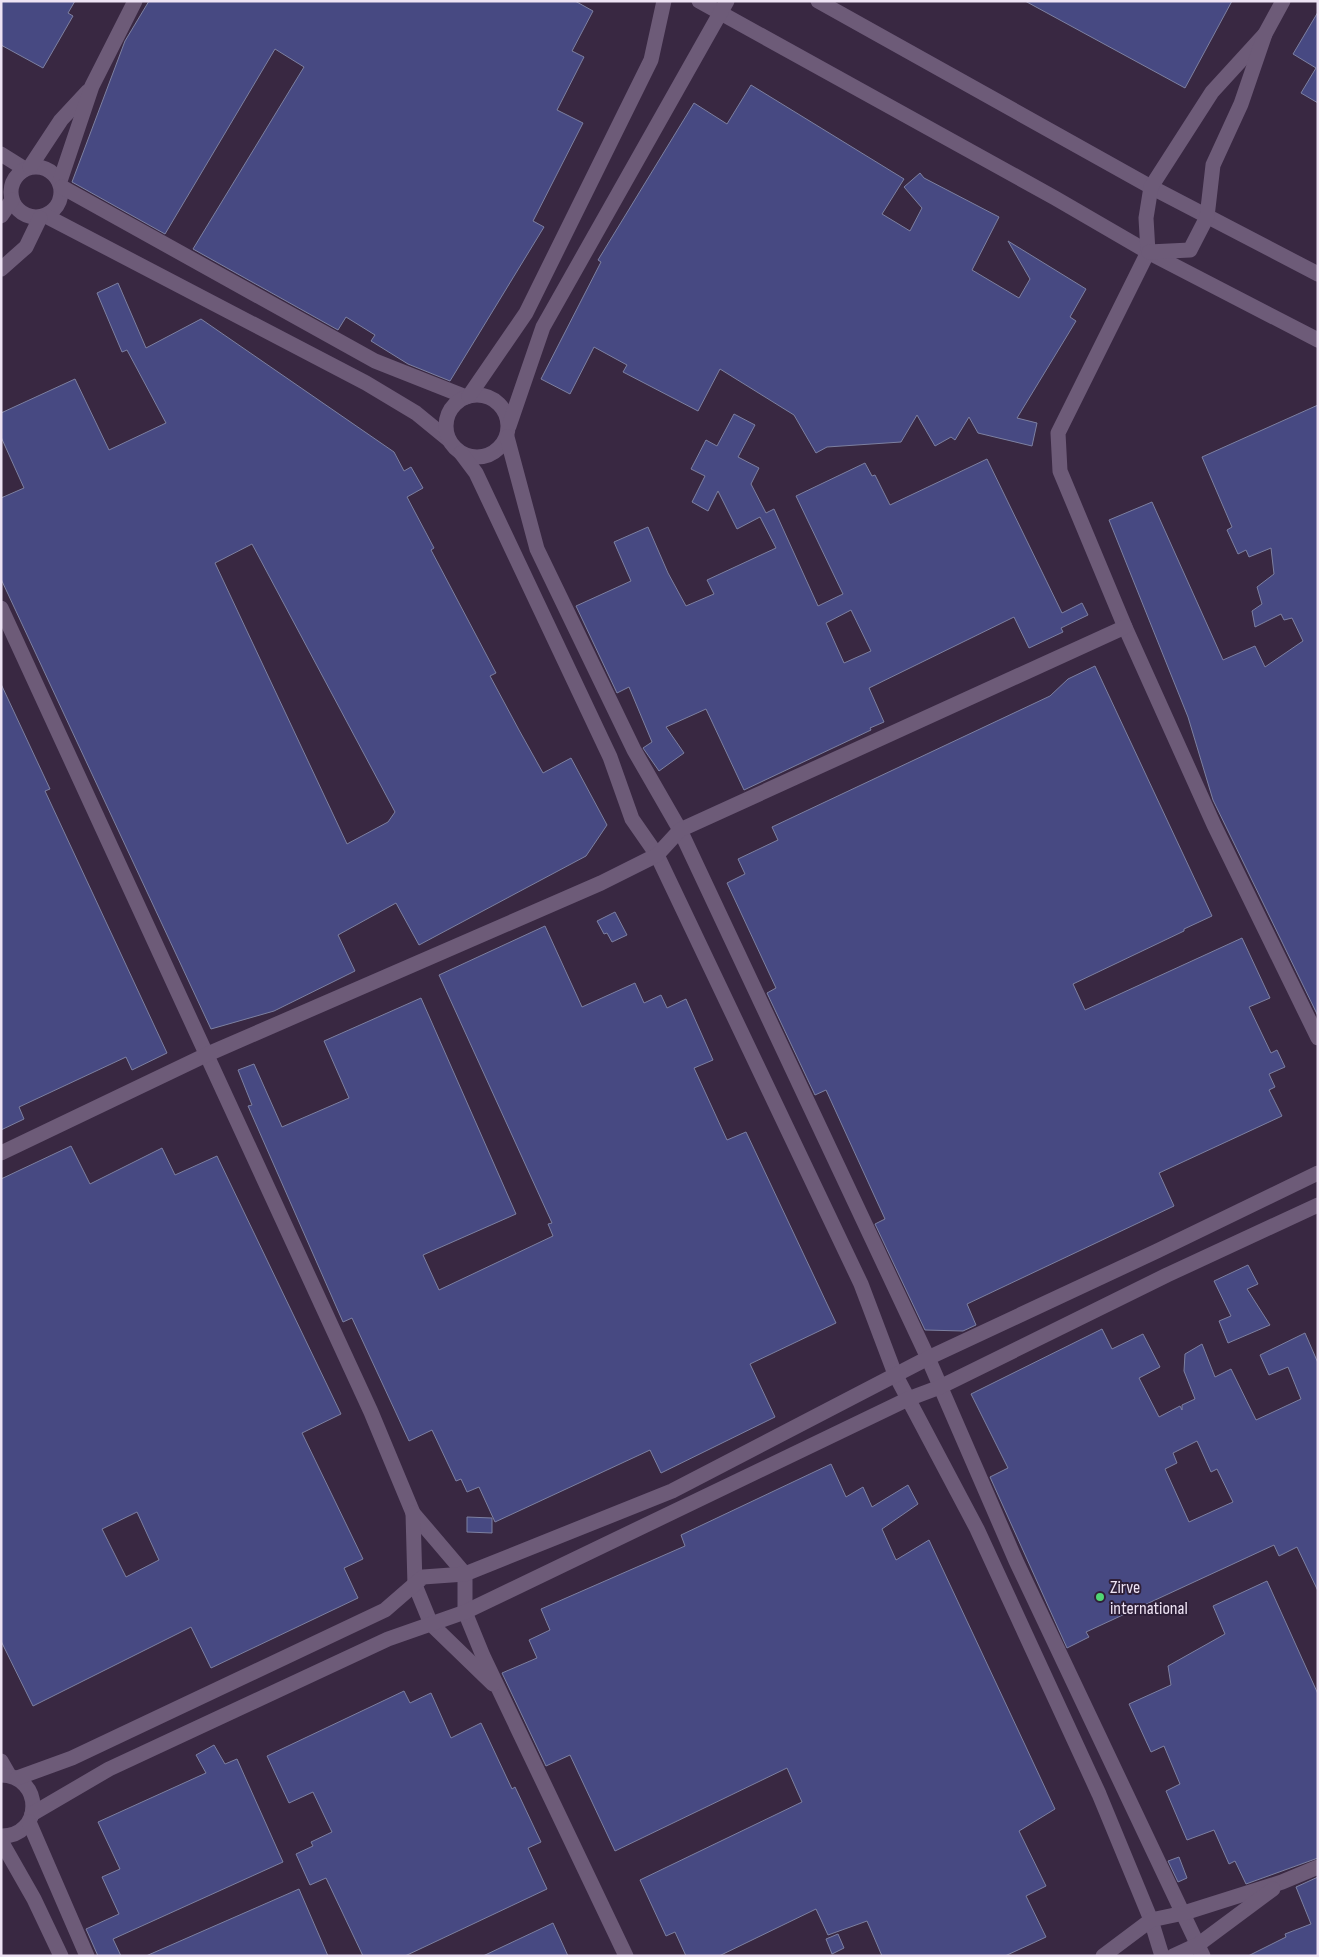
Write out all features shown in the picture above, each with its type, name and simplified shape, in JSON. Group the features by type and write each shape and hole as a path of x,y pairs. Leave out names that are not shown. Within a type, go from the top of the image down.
{"street":[{"path":"1,269 26,247 43,217 59,204 61,184 92,86 135,1"},
{"path":"449,440 446,428 447,418 454,406 468,397 488,372 530,304 651,60 664,1"},
{"path":"698,1 724,8 1148,252 1318,340"},
{"path":"818,1 1207,217 1318,274"},
{"path":"1148,252 1190,250 1207,217 1213,166 1241,104 1265,34 1283,1"},
{"path":"461,453 474,458 485,457 495,453 508,431 543,327 724,8"},
{"path":"1265,34 1212,92 1151,186 1146,218 1148,252 1058,433 1060,471 1125,627 1214,825 1318,1038"},
{"path":"1,216 8,193 15,179 28,168 61,120 92,86"},
{"path":"1,154 28,168 44,168 61,184 375,361 468,397 481,395 497,402 504,410 537,549 634,750 680,830 928,1358 1016,1561 1201,1950"},
{"path":"8,193 20,212 33,218 43,217 258,325 416,413 449,440 476,473 610,757 632,819 657,855 861,1284 895,1374 981,1538 1098,1794 1151,1920 1162,1956"},
{"path":"258,325 272,303"},
{"path":"1,608 208,1054 370,1412 413,1513 465,1574 465,1612 626,1956"},
{"path":"1,1153 208,1054 601,883 657,855 680,830 1125,627"},
{"path":"9,1776 72,1758 385,1610 423,1577 465,1574 672,1491 895,1374 1318,1173"},
{"path":"1,1836 16,1833 30,1818 109,1769 388,1639 465,1612 940,1386 1167,1275 1318,1205"},
{"path":"1157,1251 1167,1275"},
{"path":"413,1513 415,1585 431,1624 501,1692"},
{"path":"244,1677 256,1701"},
{"path":"1,1761 9,1776 26,1784 32,1797 30,1818 88,1956"},
{"path":"1,1841 34,1899 61,1956"},
{"path":"1103,1956 1151,1920 1184,1913 1282,1882 1318,1866"},
{"path":"1173,1956 1201,1950 1282,1882"}],"building":[{"path":"1,1 75,1 68,13 73,16 43,68 1,45"},
{"path":"149,1 575,1 593,11 572,51 584,57 557,110 583,123 533,221 544,227 450,381 408,364 371,341 375,335 346,317 338,330 193,249 304,67 275,49 165,234 72,182 125,41"},
{"path":"1025,1 1232,1 1185,88"},
{"path":"1318,12 1318,103 1301,93 1316,68 1293,54"},
{"path":"751,85 904,179 882,214 910,231 922,208 904,187 920,173 924,178 999,217 972,270 1019,298 1030,279 1008,241 1086,289 1070,317 1076,321 1017,418 1037,423 1032,446 978,433 969,417 955,440 951,437 935,446 917,415 901,442 827,447 816,453 794,415 720,369 698,411 623,372 627,365 594,347 570,394 541,379 601,262 598,260 694,103 727,124"},
{"path":"118,283 146,348 201,319 394,452 404,471 411,467 423,488 407,497 434,548 431,550 496,673 490,676 519,730 543,773 571,758 607,825 586,856 419,945 396,903 338,935 355,971 274,1011 211,1029 1,579 1,498 24,488 1,437 1,413 75,379 109,450 166,423 127,350 122,352 97,293","holes":["252,544 395,812 388,822 347,844 215,563"]},
{"path":"1318,405 1318,1016 1213,800 1188,717 1109,520 1152,502 1223,660 1255,646 1265,667 1303,641 1292,618 1284,620 1281,614 1255,627 1252,611 1262,604 1257,587 1274,574 1271,548 1249,557 1246,550 1238,554 1227,530 1232,527 1202,457"},
{"path":"734,414 755,425 738,457 759,468 751,484 766,513 774,509 818,606 843,594 796,496 865,463 872,476 875,475 890,505 987,459 1062,613 1082,603 1088,615 1061,628 1063,632 1029,648 1014,617 869,688 884,722 870,728 871,730 744,790 706,709 666,727 684,753 659,771 643,748 652,742 629,687 617,693 576,606 631,581 614,542 648,527 668,573 686,606 714,594 707,580 776,548 760,517 737,529 718,491 708,511 692,502 705,476 691,469 706,440 717,446","holes":["851,610 871,651 844,663 826,623"]},
{"path":"1095,666 1212,916 1073,984 1085,1010 1242,938 1270,998 1249,1007 1271,1053 1277,1050 1285,1067 1269,1074 1275,1087 1269,1090 1282,1116 1159,1173 1174,1206 967,1304 976,1325 963,1331 925,1330 875,1224 885,1219 826,1090 815,1095 767,993 776,988 727,883 745,874 738,859 778,840 772,827 1050,696 1068,679"},
{"path":"1,684 50,789 45,791 167,1053 132,1070 126,1057 19,1107 24,1119 1,1130"},
{"path":"615,912 627,935 612,942 607,933 604,934 597,921"},
{"path":"545,926 582,1007 635,983 644,1003 661,995 667,1008 686,999 713,1060 694,1068 727,1140 746,1132 836,1323 750,1364 775,1417 661,1473 650,1450 495,1522 479,1487 467,1492 461,1479 456,1481 432,1430 409,1441 352,1318 343,1322 248,1106 252,1105 238,1070 254,1064 282,1127 349,1098 324,1041 421,998 516,1214 423,1255 439,1290 553,1236 548,1224 552,1223 439,975"},
{"path":"71,1146 90,1184 162,1148 175,1175 217,1156 341,1414 302,1433 363,1559 344,1568 358,1598 211,1668 191,1627 33,1706 1,1641 1,1179","holes":["137,1512 159,1560 126,1577 102,1529"]},
{"path":"1248,1265 1258,1284 1247,1289 1270,1325 1228,1343 1219,1321 1231,1316 1214,1281"},
{"path":"1102,1329 1112,1349 1143,1334 1160,1367 1139,1378 1159,1417 1180,1406 1182,1410 1182,1405 1195,1399 1184,1371 1185,1354 1202,1344 1215,1377 1231,1369 1256,1420 1301,1399 1288,1367 1269,1375 1260,1355 1305,1333 1318,1363 1318,1591 1297,1547 1279,1556 1274,1545 1086,1632 1089,1637 1067,1648 990,1477 1008,1468 971,1394","holes":["1197,1441 1211,1472 1217,1469 1233,1502 1189,1522 1165,1469 1177,1463 1173,1453"]},
{"path":"831,1464 846,1497 863,1487 872,1507 908,1485 918,1504 882,1529 896,1560 929,1540 1055,1809 1019,1831 1046,1886 1026,1896 1046,1937 1005,1956 882,1956 867,1921 828,1935 816,1909 719,1956 686,1956 675,1932 666,1936 640,1880 802,1802 787,1768 615,1851 570,1755 546,1766 502,1673 537,1658 529,1640 550,1630 541,1609 685,1546 681,1535"},
{"path":"467,1517 492,1518 492,1533 467,1532"},
{"path":"1267,1581 1318,1694 1318,1858 1246,1884 1235,1861 1229,1864 1214,1830 1187,1840 1166,1791 1180,1784 1164,1746 1151,1752 1129,1704 1171,1685 1168,1666 1225,1634 1213,1606"},
{"path":"404,1691 410,1703 431,1693 451,1738 481,1723 512,1789 515,1787 541,1842 528,1848 547,1889 405,1956 363,1956 326,1878 310,1885 296,1854 313,1846 311,1842 332,1832 313,1792 289,1803 267,1756"},
{"path":"214,1745 225,1764 237,1759 283,1862 113,1939 121,1956 98,1956 86,1929 119,1914 102,1877 120,1869 98,1822 206,1773 196,1755"},
{"path":"1179,1857 1187,1878 1178,1882 1168,1861"},
{"path":"1318,1877 1318,1956 1248,1956 1286,1937 1285,1934 1311,1924 1296,1887"},
{"path":"299,1889 328,1956 146,1956"},
{"path":"553,1923 568,1956 483,1956"},
{"path":"838,1934 844,1948 832,1954 826,1939"}],"place":[{"name":"Zirve international","path":"1100,1597"}]}
